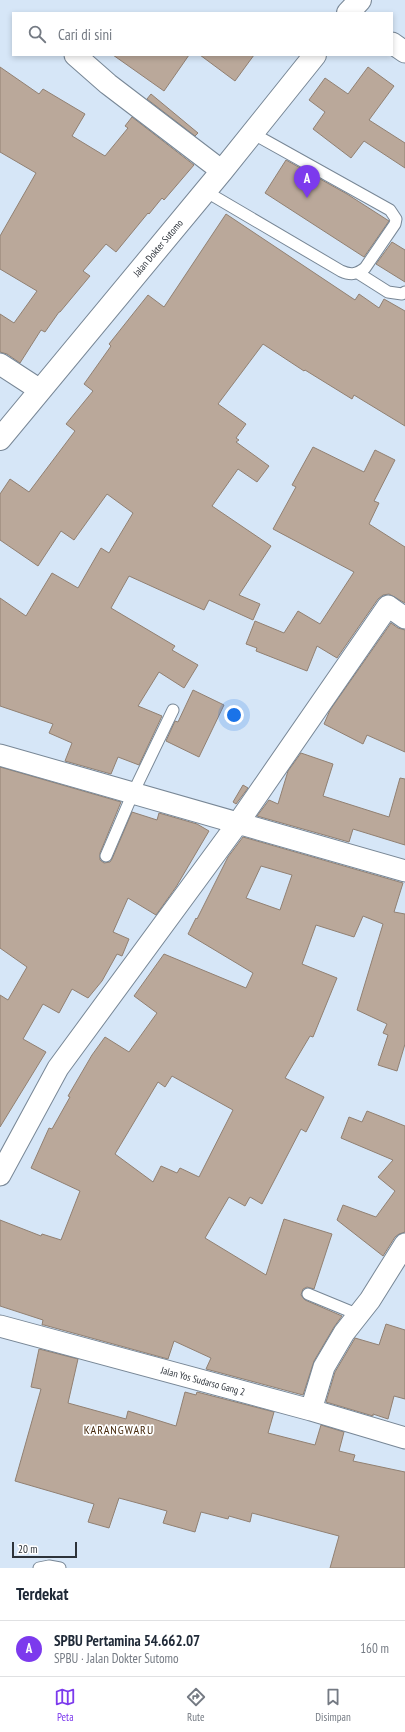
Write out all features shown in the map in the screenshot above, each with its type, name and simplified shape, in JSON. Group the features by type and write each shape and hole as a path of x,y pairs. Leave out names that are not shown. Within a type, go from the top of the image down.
{"main road":[{"path":"349,12 360,0"},
{"name":"Jalan Dokter Sutomo","path":"0,439 206,191 314,56"}],"street":[{"path":"393,44 405,52"},
{"path":"76,56 108,84 222,171"},
{"path":"0,364 40,390"},
{"path":"0,1174 58,1068 238,823 388,606 403,611"},
{"path":"0,755 405,871"},
{"path":"311,1410 324,1367 344,1333 370,1300 405,1244"},
{"name":"Jalan Yos Sudarso Gang 2","path":"0,1326 311,1410 405,1438"}],"lane":[{"path":"206,191 341,271 349,274 358,273 365,268 395,224 400,222 390,210 252,133"},
{"path":"358,273 388,292 402,294 405,292"},
{"path":"106,856 133,793 173,710"},
{"path":"308,1294 358,1315"},
{"path":"39,1568 49,1566 60,1568"}],"building":[{"path":"114,56 188,56 164,91"},
{"path":"201,56 253,56 235,81"},
{"path":"0,67 39,94 43,89 85,114 72,136 105,156 128,128 125,126 132,117 194,165 164,200 162,198 149,214 148,213 116,252 106,244 83,271 90,276 59,312 45,332 41,330 20,363 7,354 0,352 0,314 14,323 37,291 0,269 0,236 36,173 0,152"},
{"path":"368,67 394,86 369,120 405,143 405,168 364,141 351,158 313,129 325,112 309,100 325,78 348,94"},
{"path":"151,94 198,133 195,136 147,99"},
{"path":"286,160 347,194 389,221 364,257 265,193"},
{"path":"226,214 355,300 359,294 379,308 384,299 405,311 405,426 354,395 352,399 305,370 304,371 263,344 218,404 246,424 236,438 239,440 236,442 269,466 257,482 238,469 212,506 271,546 239,595 260,604 253,620 209,600 204,610 129,576 111,608 175,646 172,650 198,665 184,688 159,672 138,706 162,716 139,765 118,757 111,774 65,761 72,743 49,733 53,724 0,706 0,598 26,616 52,573 78,588 101,548 109,553 133,513 107,494 74,540 61,531 38,566 0,540 0,494 10,479 29,492 75,431 66,424 93,391 84,384 111,346 109,344 148,295 164,307"},
{"path":"392,242 405,250 405,282 376,264"},
{"path":"313,447 364,472 375,450 395,460 374,501 379,503 369,524 405,547 405,603 389,594 383,595 378,599 337,658 317,646 307,671 256,651 257,648 246,644 255,621 284,633 298,611 320,624 354,572 273,529 296,487 292,485"},
{"path":"391,623 398,628 405,630 405,752 367,735 363,744 324,724 330,710"},
{"path":"193,690 224,705 199,757 166,741 175,721 178,722"},
{"path":"301,753 333,764 323,796 389,817 400,778 405,779 405,845 353,829 349,842 257,816 269,800 278,804 288,771"},
{"path":"0,767 121,802 100,853 100,860 104,863 110,862 112,859 132,812 157,820 159,813 197,824 209,831 176,887 156,915 128,898 113,932 129,939 122,956 117,954 102,981 88,998 72,989 59,1013 43,1004 23,1039 46,1052 0,1127 0,995 8,1000 27,967 0,948"},
{"path":"243,785 248,788 236,804 233,802"},
{"path":"243,837 403,883 394,912 405,914 405,1044 397,1071 378,1065 388,1035 383,1033 387,1024 357,1010 383,924 363,916 354,937 316,925 302,964 337,978 313,1037 310,1036 285,1078 324,1097 306,1132 301,1129 262,1204 250,1197 245,1206 229,1197 205,1238 266,1275 284,1219 332,1234 314,1289 307,1287 303,1289 301,1295 305,1300 342,1316 314,1361 303,1395 206,1369 211,1358 174,1341 168,1359 42,1325 43,1320 0,1306 0,1220 41,1236 42,1234 61,1240 80,1191 31,1168 49,1128 52,1129 70,1097 68,1096 92,1055 105,1037 129,1052 157,1013 134,996 164,954 246,988 253,973 188,934 228,857","holes":["261,866 292,875 280,910 246,898","172,1076 233,1110 199,1177 180,1168 177,1173 161,1166 153,1182 115,1154 158,1082 165,1087"]},
{"path":"367,1111 405,1126 405,1232 395,1237 383,1256 337,1220 343,1205 376,1217 395,1191 378,1177 393,1160 341,1138 349,1117 362,1122"},
{"path":"386,1324 405,1330 405,1399 394,1396 388,1419 326,1402 335,1372 355,1338 379,1345"},
{"path":"39,1349 78,1359 68,1403 126,1419 128,1411 176,1426 185,1392 196,1395 197,1392 274,1412 268,1433 315,1445 321,1425 344,1432 339,1451 355,1455 353,1461 405,1472 405,1568 330,1568 339,1536 252,1513 250,1522 229,1516 228,1519 201,1512 195,1532 163,1523 167,1511 119,1498 109,1528 88,1522 94,1504 15,1481 41,1389 31,1387"}],"place":[{"name":"SPBU Pertamina 54.662.07","path":"307,198"}],"district":[{"name":"KARANGWARU","path":"119,1429"}]}
